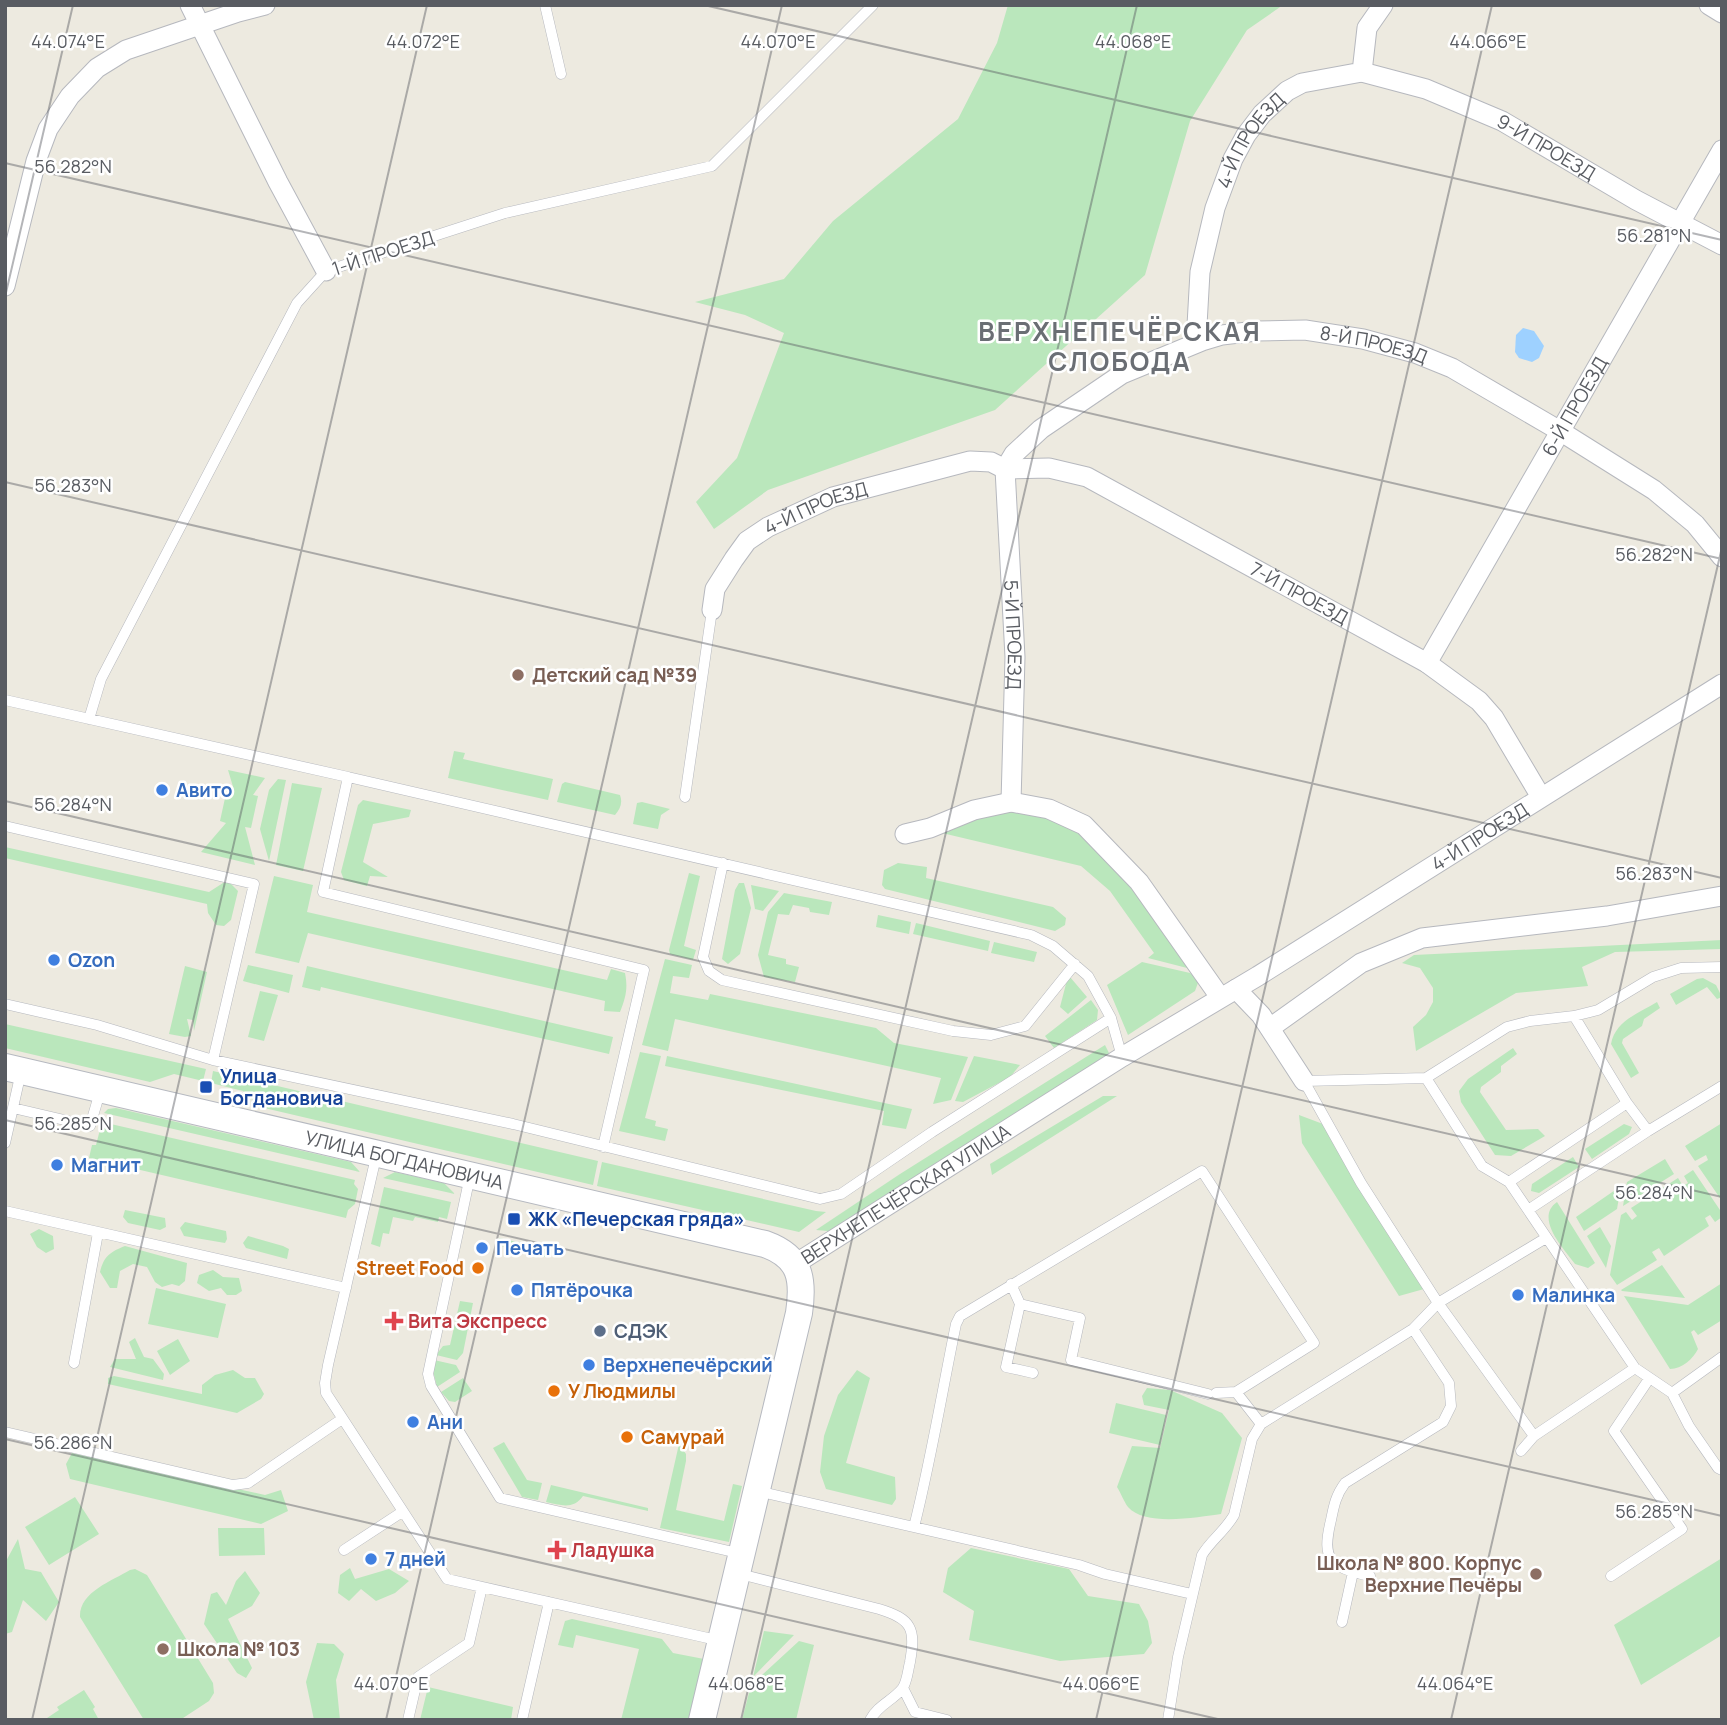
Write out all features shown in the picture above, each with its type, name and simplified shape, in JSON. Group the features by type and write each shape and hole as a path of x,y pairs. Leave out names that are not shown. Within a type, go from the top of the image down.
{"street":[{"path":"190,5 278,182 326,271"},
{"path":"5,286 36,161 48,129 70,96 97,68 126,50 265,5"},
{"path":"1362,72 1367,28 1383,5"},
{"path":"1709,5 1722,13"},
{"name":"9-Й ПРОЕЗД","path":"1362,72 1426,89 1502,121 1680,224 1722,245"},
{"name":"4-Й ПРОЕЗД","path":"1196,343 1200,272 1212,221 1233,159 1246,135 1262,114 1287,91 1302,83 1362,72"},
{"name":"6-Й ПРОЕЗД","path":"1426,663 1722,150"},
{"name":"8-Й ПРОЕЗД","path":"1005,469 1014,454 1041,429 1122,374 1222,335 1305,330 1363,339 1415,353 1452,368 1654,490 1695,524 1722,556"},
{"name":"4-Й ПРОЕЗД","path":"712,610 715,589 747,541 800,510 833,496 970,461 991,463 1005,469"},
{"name":"7-Й ПРОЕЗД","path":"1005,469 1049,468 1087,477 1426,663 1479,701 1494,718 1541,797"},
{"name":"5-Й ПРОЕЗД","path":"1005,469 1015,657 1011,802"},
{"name":"4-Й ПРОЕЗД","path":"1228,993 1722,684"},
{"path":"905,834 930,828 974,810 1011,802 1049,808 1084,825 1139,882 1228,993 1261,1015 1304,1081"},
{"path":"1270,1028 1361,963 1422,937 1607,916 1722,896"},
{"name":"ВЕРХНЕПЕЧЁРСКАЯ УЛИЦА","path":"702,1720 799,1314 802,1293 796,1264 1122,1057 1228,993"},
{"name":"УЛИЦА БОГДАНОВИЧА","path":"13,1069 765,1244 781,1250 796,1264"}],"lane":[{"path":"545,5 561,74"},
{"name":"1-Й ПРОЕЗД","path":"89,719 101,679 297,303 326,271 505,213 712,166 873,5"},
{"path":"685,797 712,610"},
{"path":"5,700 1031,935 1053,946 1088,976 1111,1018 1122,1057"},
{"path":"348,777 323,892 644,970 603,1147"},
{"path":"5,826 254,884 213,1060"},
{"path":"723,863 703,957 709,971 722,980 953,1031 991,1035 1026,1026 1075,964"},
{"path":"1534,1436 1438,1303 1361,1183 1304,1081 1426,1078 1507,1027 1598,1010 1653,977 1681,968 1722,967"},
{"path":"5,1004 97,1025 213,1060 513,1124 820,1199 841,1194 932,1132 1111,1018"},
{"path":"1574,1016 1627,1103 1648,1131"},
{"path":"5,1143 13,1108 13,1069"},
{"path":"1426,1078 1482,1166 1510,1182 1635,1368 1672,1393 1689,1426 1722,1470"},
{"path":"1528,1210 1722,1086"},
{"path":"13,1108 90,1126 101,1090"},
{"path":"1510,1182 1627,1103"},
{"path":"377,1153 325,1383 326,1392 447,1579 721,1641"},
{"path":"914,1527 927,1475 931,1443 956,1324 960,1316 1202,1171 1314,1343 1236,1392 1212,1393 1071,1360 1080,1318 1020,1304"},
{"path":"470,1175 428,1374 431,1386 500,1498 740,1563 896,1614 911,1629 914,1642 909,1669 903,1688 875,1710 870,1720"},
{"path":"5,1211 346,1288"},
{"path":"74,1363 98,1233"},
{"path":"1168,1720 1178,1657 1202,1555 1209,1543 1228,1526 1234,1515 1252,1439 1261,1424 1413,1329 1438,1303 1546,1238"},
{"path":"1011,1284 1020,1304 1006,1367 1033,1373"},
{"path":"1370,1576 1340,1567 1328,1557 1325,1544 1336,1494 1345,1483 1443,1422 1451,1406 1449,1383 1413,1329"},
{"path":"1672,1393 1722,1357"},
{"path":"1521,1451 1534,1436 1635,1368"},
{"path":"1611,1576 1682,1529 1614,1431 1649,1379"},
{"path":"1236,1392 1261,1424"},
{"path":"5,1432 233,1485 248,1483 342,1419"},
{"path":"757,1491 1066,1562 1192,1594"},
{"path":"344,1550 402,1512"},
{"path":"1342,1622 1353,1572"},
{"path":"408,1720 418,1677 469,1643 482,1587"},
{"path":"522,1720 549,1602"},
{"path":"903,1688 915,1712 947,1720"}],"green space":[{"path":"1008,5 1283,5 1247,30 1190,121 1145,275 995,410 768,490 714,529 696,502 737,458 784,333 745,315 695,302 784,279 833,221 958,119 997,43"},
{"path":"454,751 465,753 463,759 553,779 548,800 448,778"},
{"path":"228,770 265,778 253,795 258,796 251,828 245,827 255,865 201,852 226,823 220,821 227,789 234,790"},
{"path":"278,779 286,780 269,861 260,829 269,790"},
{"path":"565,782 620,795 620,808 615,815 557,802"},
{"path":"292,783 322,788 303,871 276,865"},
{"path":"363,800 411,810 409,817 373,824 363,862 388,877 370,876 367,886 344,880 341,872 358,805"},
{"path":"637,803 670,809 661,815 658,829 633,824"},
{"path":"1005,803 1084,825 1139,882 1191,969 1148,958 1154,953 1110,891 1081,866 925,829"},
{"path":"5,847 209,892 223,883 230,883 238,891 231,920 224,926 216,925 208,913 207,904 5,858"},
{"path":"898,863 927,867 926,878 1053,907 1066,918 1065,925 1055,931 885,889 882,885 884,870"},
{"path":"689,873 700,876 684,946 696,950 693,960 670,954 669,950"},
{"path":"274,876 313,885 307,912 607,980 611,969 625,973 624,1002 620,1012 604,1011 605,1001 308,933 299,963 255,953"},
{"path":"739,883 744,883 751,908 740,954 728,964 722,959 735,890"},
{"path":"751,885 779,891 763,911 755,909"},
{"path":"784,893 832,902 829,915 810,912 809,908 793,905 789,915 778,914 768,955 786,959 786,964 799,967 795,982 764,977 758,955 768,912"},
{"path":"878,915 911,922 909,934 876,927"},
{"path":"916,923 990,941 988,951 913,934"},
{"path":"1722,940 1722,949 1615,952 1582,967 1588,986 1516,993 1416,1051 1413,1027 1426,1015 1433,1002 1433,988 1420,968 1402,963 1414,955"},
{"path":"994,942 1037,952 1034,962 991,953"},
{"path":"665,959 692,965 689,978 673,976 670,993 708,1000 710,994 876,1028 894,1043 968,1057 951,1100 933,1104 941,1078 675,1019 668,1051 642,1045"},
{"path":"1142,962 1190,973 1199,980 1195,991 1128,1035 1107,985"},
{"path":"248,965 293,975 289,993 243,981"},
{"path":"185,966 207,972 194,1031 193,1020 187,1019 191,1036 185,1037 169,1034"},
{"path":"307,966 613,1037 609,1054 321,987 320,991 302,987"},
{"path":"1070,977 1087,997 1068,1014 1060,1007"},
{"path":"1703,978 1716,985 1722,997 1717,999 1707,987 1676,1005 1670,994"},
{"path":"260,991 278,995 264,1041 248,1037"},
{"path":"1091,1000 1098,1010 1097,1020 1054,1048 1045,1036"},
{"path":"1657,1002 1660,1008 1644,1019 1642,1026 1623,1039 1622,1043 1639,1073 1631,1078 1611,1044 1613,1036 1629,1018"},
{"path":"5,1024 206,1069 203,1081 174,1074 150,1082 5,1048"},
{"path":"1105,1045 1109,1053 1105,1060 839,1232 816,1230 900,1174"},
{"path":"1513,1048 1517,1054 1501,1066 1501,1072 1481,1087 1480,1092 1506,1130 1538,1129 1545,1136 1511,1156 1495,1155 1461,1102 1459,1091 1468,1079"},
{"path":"640,1052 661,1056 645,1118 656,1121 655,1126 668,1129 665,1141 619,1131"},
{"path":"667,1056 912,1109 906,1129 882,1125 884,1111 665,1066"},
{"path":"974,1056 1020,1065 1010,1077 963,1102 955,1101"},
{"path":"213,1071 598,1161 593,1185 260,1107 243,1091 211,1083"},
{"path":"1103,1096 1117,1096 992,1175 990,1164"},
{"path":"116,1108 351,1162 360,1172 104,1113 108,1109"},
{"path":"1299,1115 1323,1124 1424,1289 1399,1296 1302,1143"},
{"path":"102,1122 355,1180 354,1184 358,1189 355,1204 348,1210 346,1218 89,1158 92,1145 96,1145"},
{"path":"1722,1123 1722,1201 1698,1166 1708,1160 1706,1155 1695,1161 1685,1146"},
{"path":"1624,1124 1632,1127 1629,1134 1592,1159 1585,1149"},
{"path":"1573,1157 1579,1167 1539,1193 1531,1191 1532,1184"},
{"path":"1665,1159 1674,1174 1623,1206 1627,1182"},
{"path":"602,1162 826,1212 799,1232 597,1186"},
{"path":"1693,1170 1722,1213 1722,1217 1715,1222 1710,1215 1705,1218 1709,1226 1664,1256 1659,1248 1652,1252 1657,1260 1617,1285 1610,1275 1621,1215 1626,1212 1632,1220 1637,1216 1631,1208 1678,1178 1683,1186 1688,1183 1684,1176"},
{"path":"395,1172 444,1183 455,1194 383,1178"},
{"path":"1621,1186 1617,1209 1584,1231 1576,1217"},
{"path":"384,1187 451,1202 447,1219 439,1217 438,1222 415,1217 413,1221 393,1217 389,1234 383,1233 380,1247 371,1244"},
{"path":"1557,1202 1595,1263 1588,1268 1575,1264 1553,1233 1549,1216"},
{"path":"125,1210 165,1218 166,1227 160,1230 128,1223 123,1217"},
{"path":"185,1222 226,1231 227,1239 225,1243 184,1236 180,1228"},
{"path":"1600,1227 1611,1246 1606,1268 1587,1236"},
{"path":"39,1229 53,1236 54,1249 46,1253 37,1247 30,1234"},
{"path":"248,1236 289,1249 287,1259 246,1248 243,1243"},
{"path":"499,1238 547,1249 545,1257 497,1245"},
{"path":"125,1246 187,1263 185,1281 179,1286 172,1284 162,1287 155,1282 147,1267 133,1264 120,1271 117,1288 110,1288 100,1272 103,1262 108,1255"},
{"path":"1662,1265 1685,1298 1621,1290"},
{"path":"213,1270 223,1277 239,1278 242,1291 236,1295 227,1295 221,1288 209,1291 197,1283 199,1275"},
{"path":"1722,1283 1722,1320 1698,1335 1694,1330 1691,1332 1698,1349 1687,1363 1670,1369 1624,1296 1688,1305"},
{"path":"156,1288 226,1304 218,1338 148,1324"},
{"path":"460,1301 473,1303 463,1353 457,1360 436,1355 443,1346 450,1345"},
{"path":"135,1338 144,1357 153,1359 164,1374 163,1380 110,1367 115,1359 136,1359 129,1342"},
{"path":"178,1339 190,1361 170,1375 157,1351"},
{"path":"434,1360 456,1365 460,1372 437,1387 433,1371"},
{"path":"233,1370 245,1378 255,1378 264,1394 261,1399 237,1413 108,1384 108,1378 114,1376 202,1394 202,1385 215,1375"},
{"path":"857,1370 870,1378 846,1463 895,1477 896,1499 892,1505 826,1489 820,1472 824,1436 838,1395"},
{"path":"463,1378 472,1391 455,1402 449,1401 441,1392"},
{"path":"1147,1388 1170,1390 1222,1413 1242,1438 1221,1514 1159,1519 1136,1513 1125,1503 1117,1487 1132,1446 1160,1448 1169,1410 1144,1405 1142,1396"},
{"path":"1116,1403 1166,1415 1160,1445 1109,1433"},
{"path":"504,1442 527,1480 542,1483 538,1500 522,1497 493,1448"},
{"path":"679,1444 686,1454 686,1461 676,1510 724,1521 733,1484 742,1486 729,1542 660,1528"},
{"path":"72,1453 265,1495 281,1490 288,1511 261,1524 70,1479 66,1464"},
{"path":"551,1485 648,1508 648,1511 583,1496 571,1505 546,1502"},
{"path":"75,1497 99,1534 49,1565 25,1527"},
{"path":"218,1528 264,1528 265,1555 219,1556"},
{"path":"18,1539 25,1569 41,1572 59,1602 46,1621 23,1600 12,1632 5,1634 5,1563"},
{"path":"971,1548 1069,1569 1088,1596 1139,1604 1148,1621 1152,1643 1144,1654 1060,1661 969,1640 974,1611 943,1592 948,1568"},
{"path":"1722,1558 1722,1635 1641,1685 1614,1625"},
{"path":"350,1568 355,1579 389,1569 409,1581 395,1593 376,1601 361,1589 349,1601 338,1593 340,1575"},
{"path":"135,1569 147,1575 213,1683 214,1693 209,1701 180,1720 144,1720 80,1617 81,1608 91,1594 106,1583"},
{"path":"245,1571 260,1593 252,1606 228,1619 252,1668 246,1678 237,1673 204,1624 211,1594 217,1592 226,1605 236,1581"},
{"path":"572,1619 662,1639 673,1653 704,1659 688,1720 621,1720 639,1649 576,1635 573,1648 558,1645 565,1621"},
{"path":"764,1631 794,1635 753,1677"},
{"path":"799,1641 814,1645 796,1720 742,1720 751,1685"},
{"path":"317,1643 334,1644 344,1654 336,1680 340,1720 314,1720 306,1682"},
{"path":"428,1687 513,1707 511,1720 420,1720"},
{"path":"84,1690 95,1707 93,1709 99,1720 44,1720 59,1710 57,1707"}],"water":[{"path":"1523,328 1534,331 1544,346 1539,358 1532,362 1519,358 1515,352 1516,335"}],"place":[{"name":"Детский сад №39","path":"518,675"},
{"name":"Авито","path":"162,790"},
{"name":"Ozon","path":"54,960"},
{"name":"Улица Богдановича","path":"206,1087"},
{"name":"Магнит","path":"57,1165"},
{"name":"ЖК «Печерская гряда»","path":"514,1219"},
{"name":"Печать","path":"482,1248"},
{"name":"Street Food","path":"478,1268"},
{"name":"Пятёрочка","path":"517,1290"},
{"name":"Малинка","path":"1518,1295"},
{"name":"Вита Экспресс","path":"394,1321"},
{"name":"СДЭК","path":"600,1331"},
{"name":"Верхнепечёрский","path":"589,1365"},
{"name":"У Людмилы","path":"554,1391"},
{"name":"Ани","path":"413,1422"},
{"name":"Самурай","path":"627,1437"},
{"name":"Ладушка","path":"557,1550"},
{"name":"7 дней","path":"371,1559"},
{"name":"Школа № 800. Корпус Верхние Печёры","path":"1536,1574"},
{"name":"Школа № 103","path":"163,1649"}],"district":[{"name":"ВЕРХНЕПЕЧЁРСКАЯ СЛОБОДА","path":"1120,347"}]}
